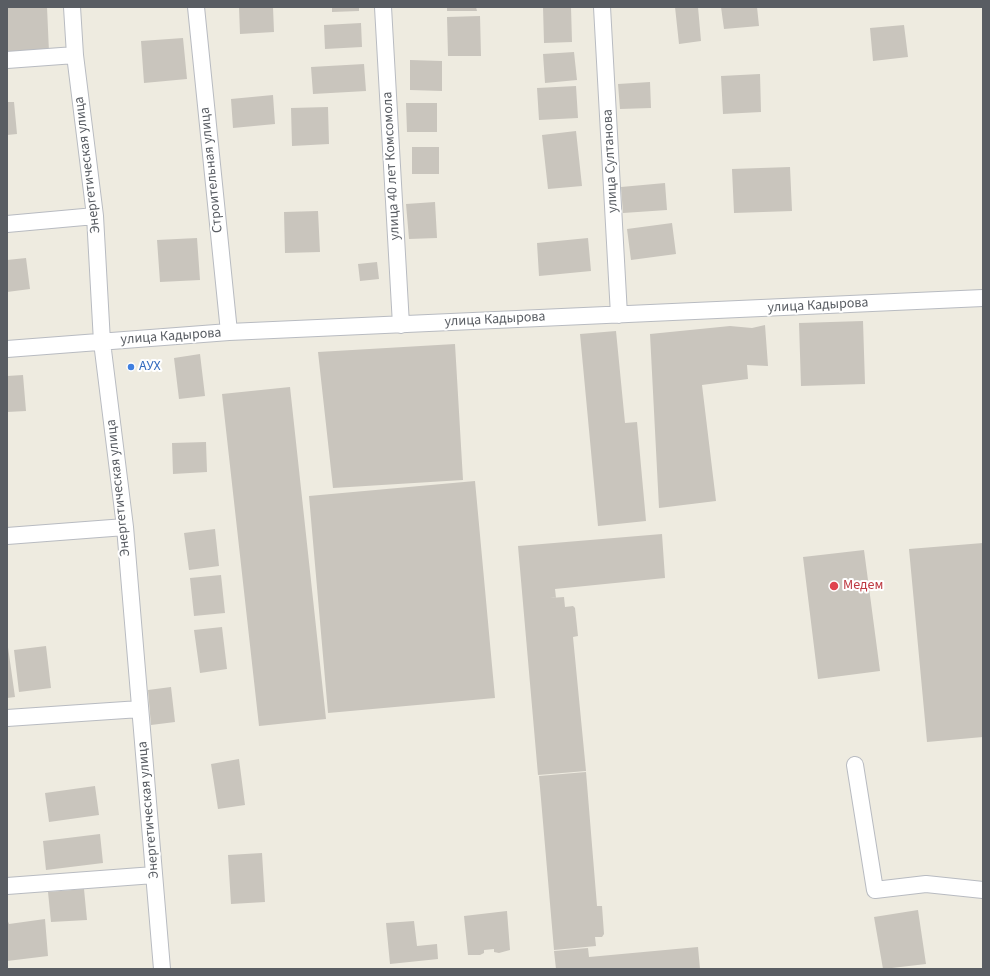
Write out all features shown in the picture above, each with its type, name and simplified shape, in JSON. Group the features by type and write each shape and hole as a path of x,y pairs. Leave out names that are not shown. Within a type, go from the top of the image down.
{"street":[{"name":"Энергетическая улица","path":"72,7 75,55 95,216 102,342 125,527 162,969"},
{"name":"Строительная улица","path":"196,7 229,332"},
{"name":"улица 40 лет Комсомола","path":"383,7 401,325"},
{"name":"улица Султанова","path":"602,7 619,315"},
{"path":"7,60 75,55"},
{"path":"7,224 95,216"},
{"name":"улица Кадырова","path":"7,349 229,332 983,298"},
{"path":"7,536 125,527"},
{"path":"7,718 140,709"},
{"path":"855,765 875,890 926,884 983,890"},
{"path":"7,886 154,876"}],"building":[{"path":"7,7 47,7 49,52 7,54"},
{"path":"239,7 273,7 274,32 240,34"},
{"path":"332,7 359,7 359,11 332,12"},
{"path":"447,7 476,7 477,11 447,11"},
{"path":"543,7 571,7 572,42 544,43"},
{"path":"675,7 698,7 701,41 679,44"},
{"path":"721,7 757,7 759,26 724,29"},
{"path":"480,16 481,56 448,56 447,17"},
{"path":"361,23 362,47 325,49 324,25"},
{"path":"904,25 908,57 873,61 870,28"},
{"path":"183,38 187,79 144,83 141,41"},
{"path":"574,52 577,80 545,83 543,54"},
{"path":"410,60 442,61 442,91 410,90"},
{"path":"364,64 366,91 313,94 311,67"},
{"path":"760,74 761,112 723,114 721,76"},
{"path":"650,82 651,108 620,109 618,84"},
{"path":"576,86 578,118 539,120 537,88"},
{"path":"273,95 275,124 233,128 231,99"},
{"path":"7,102 14,102 17,134 7,135"},
{"path":"406,103 437,103 437,132 407,132"},
{"path":"328,107 329,144 292,146 291,108"},
{"path":"576,131 582,186 548,189 542,135"},
{"path":"412,147 439,147 439,174 412,174"},
{"path":"790,167 792,211 734,213 732,169"},
{"path":"665,183 667,210 623,213 621,187"},
{"path":"435,202 437,238 409,239 406,204"},
{"path":"318,211 320,252 285,253 284,212"},
{"path":"672,223 676,254 631,260 627,229"},
{"path":"197,238 200,280 160,282 157,240"},
{"path":"588,238 591,271 539,276 537,243"},
{"path":"26,258 30,289 7,292 7,260"},
{"path":"377,262 379,279 360,281 358,264"},
{"path":"863,321 865,384 801,386 799,323"},
{"path":"765,325 768,366 747,365 748,379 702,385 716,501 659,508 650,334 730,326 752,328"},
{"path":"616,331 625,423 637,422 646,521 598,526 580,334"},
{"path":"455,344 463,480 333,488 318,352"},
{"path":"200,354 205,396 179,399 174,358"},
{"path":"23,375 26,411 7,412 7,376"},
{"path":"290,387 326,719 259,726 222,394"},
{"path":"206,442 207,472 173,474 172,443"},
{"path":"475,481 495,698 328,713 309,496"},
{"path":"215,529 219,566 189,570 184,533"},
{"path":"662,534 665,578 555,589 556,598 564,597 565,607 573,606 575,608 578,636 573,637 586,771 538,775 518,546"},
{"path":"983,543 983,737 927,742 909,549"},
{"path":"864,550 880,671 818,679 803,557"},
{"path":"221,575 225,613 194,616 190,578"},
{"path":"222,627 227,669 200,673 194,630"},
{"path":"7,640 15,697 7,698"},
{"path":"46,646 51,688 19,692 14,650"},
{"path":"171,687 175,722 151,725 148,690"},
{"path":"239,759 245,805 218,809 211,764"},
{"path":"586,772 597,906 602,906 604,934 602,937 595,937 596,946 554,950 539,776"},
{"path":"95,786 99,815 49,822 45,793"},
{"path":"100,834 103,863 46,870 43,841"},
{"path":"262,853 265,902 231,904 228,855"},
{"path":"84,889 87,920 51,922 48,892"},
{"path":"918,910 926,964 883,969 874,917"},
{"path":"507,911 510,950 499,953 494,952 494,949 484,950 484,953 480,955 468,955 464,916"},
{"path":"7,919 9,924 45,919 48,956 7,961"},
{"path":"414,921 417,946 437,944 438,959 390,964 386,923"},
{"path":"698,947 700,969 556,969 554,951 588,948 589,957"}],"place":[{"name":"АУХ","path":"131,367"},
{"name":"Медем","path":"834,586"}]}
